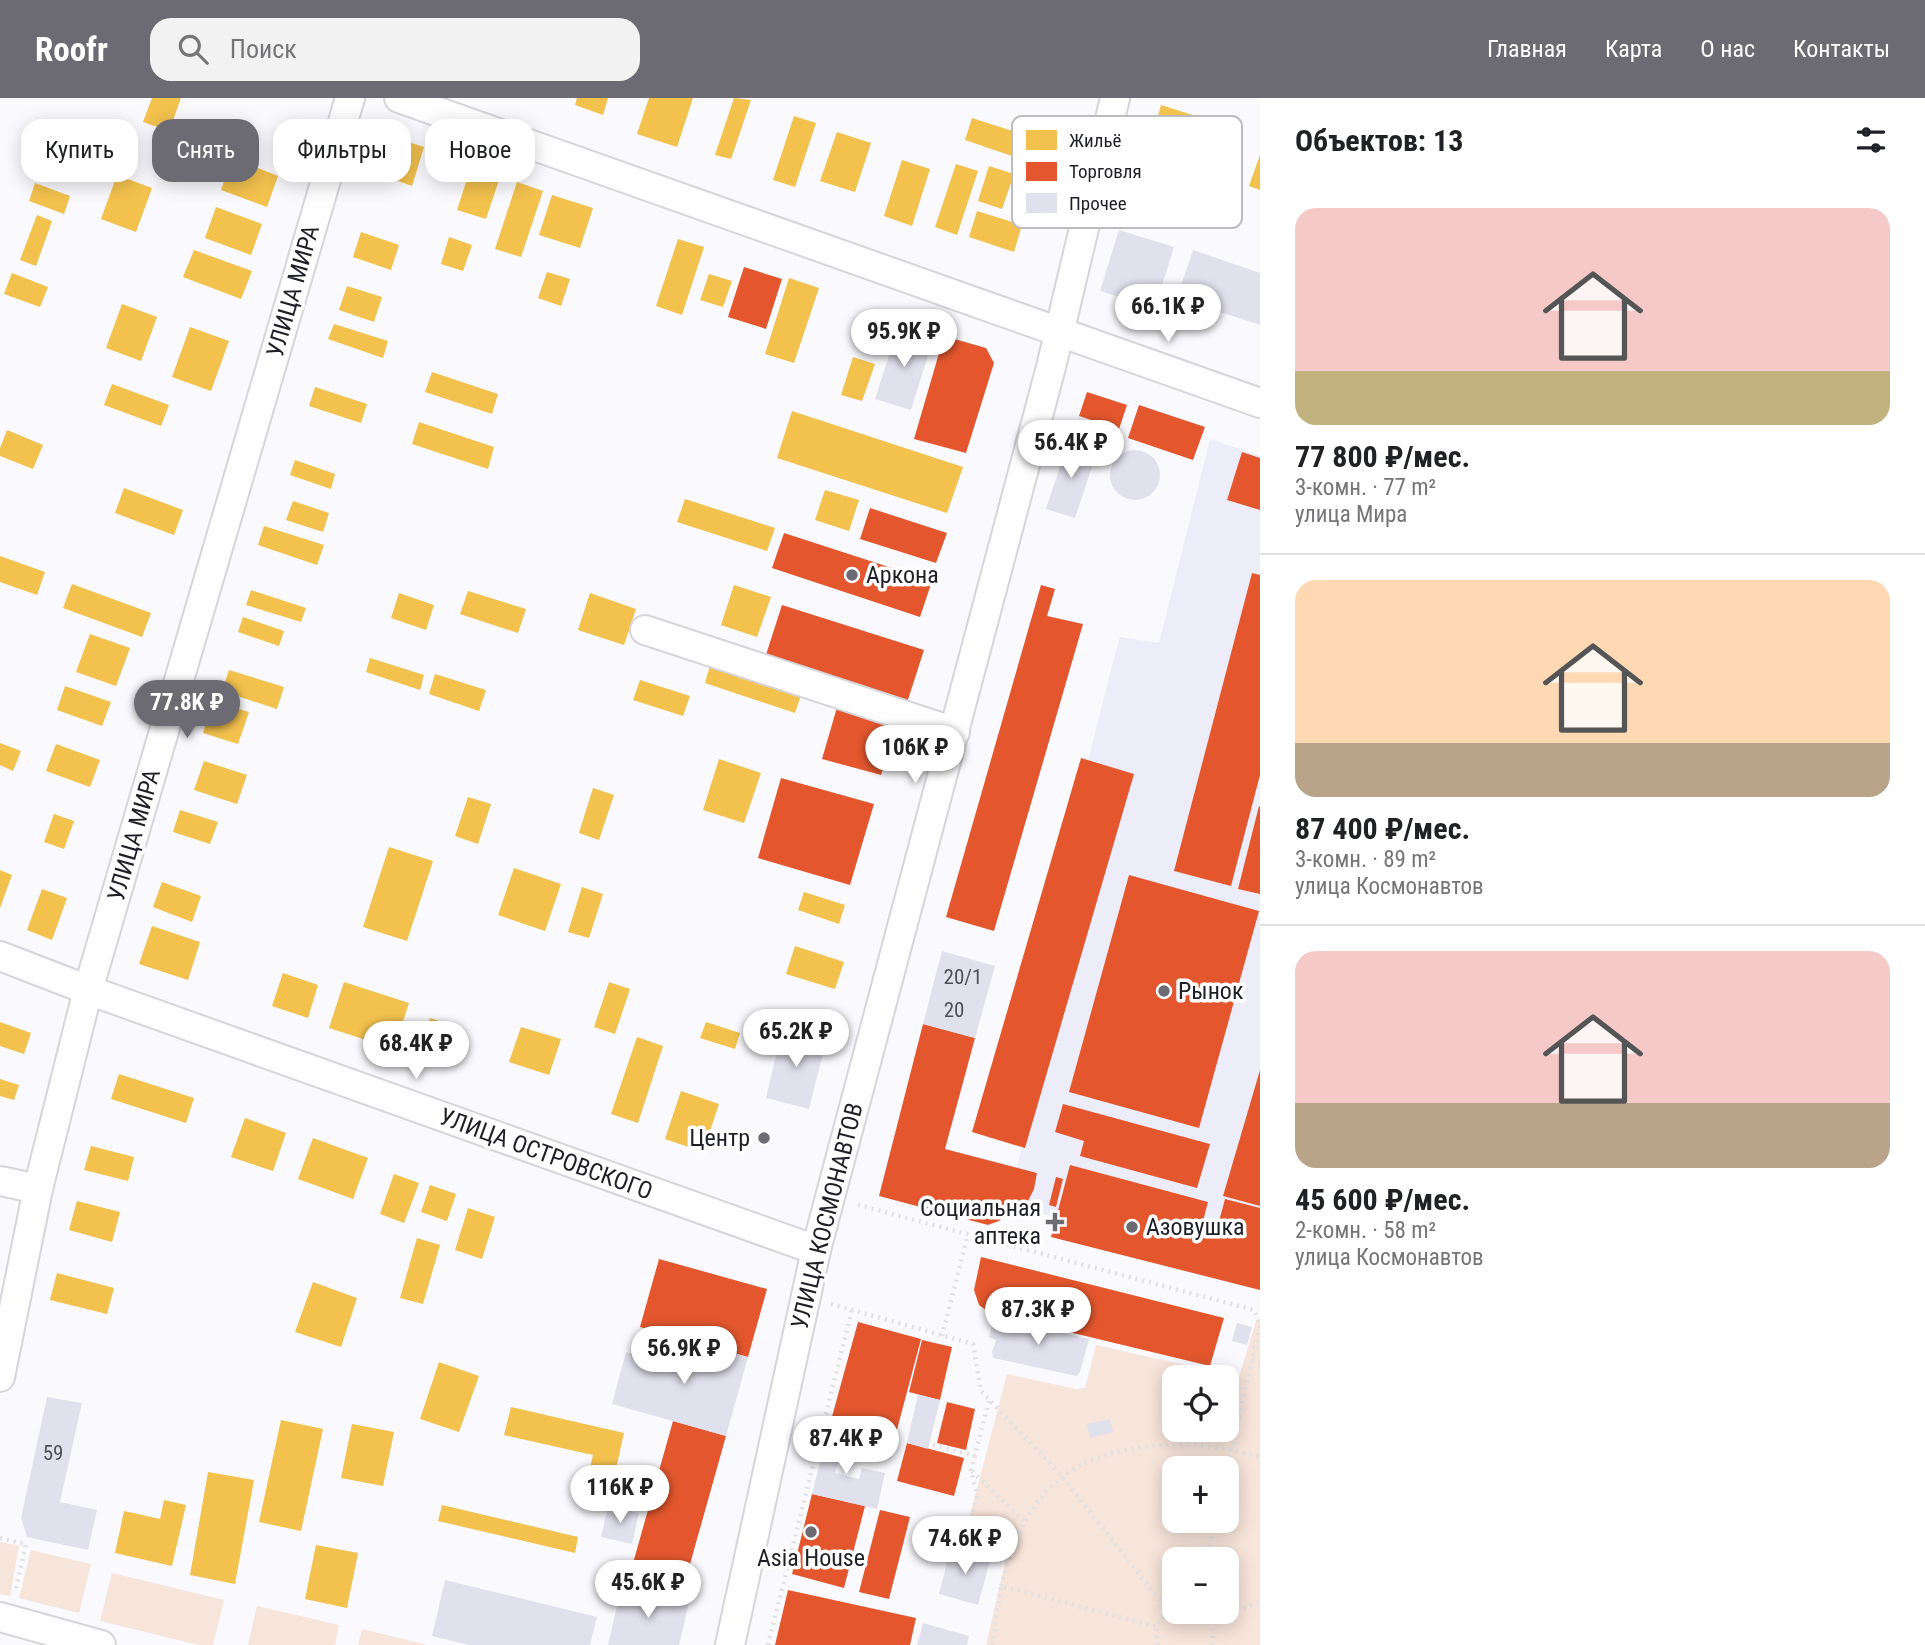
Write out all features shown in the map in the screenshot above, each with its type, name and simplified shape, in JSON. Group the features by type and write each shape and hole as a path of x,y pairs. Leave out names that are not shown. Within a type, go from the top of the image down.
{"street":[{"name":"УЛИЦА МИРА","path":"0,1377 38,1189 88,990 350,98"},
{"path":"399,98 1260,403"},
{"name":"УЛИЦА КОСМОНАВТОВ","path":"1111,116 1115,98"},
{"name":"УЛИЦА КОСМОНАВТОВ","path":"730,1645 816,1250 955,732 1060,332 1084,228"},
{"path":"645,630 955,732"},
{"name":"УЛИЦА ОСТРОВСКОГО","path":"0,956 88,990 816,1250"},
{"path":"0,1181 38,1189"},
{"path":"0,1617 101,1645"}],"path":[{"path":"858,1205 1254,1310 1260,1325 1230,1456"},
{"path":"942,1336 968,1234"},
{"path":"805,1297 973,1344 981,1391 1061,1475 1162,1600"},
{"path":"768,1645 852,1310"},
{"path":"1252,1360 1260,1363"},
{"path":"989,1401 971,1470 977,1495 965,1542 1009,1556"},
{"path":"992,1645 1009,1556 1038,1499 1061,1475 1097,1456 1135,1447 1178,1444 1260,1458"},
{"path":"933,1445 975,1456"},
{"path":"971,1470 1025,1522"},
{"path":"0,1538 26,1544"},
{"path":"1002,1586 1157,1627"},
{"path":"1239,1610 1260,1602"},
{"path":"1158,1645 1157,1627 1162,1619"},
{"path":"1211,1624 1213,1645"}],"shaded area":[{"name":"Рынок","path":"1210,439 1260,456 1260,1272 1006,1204 1129,778 1087,765 1112,666 1120,637 1159,643"},
{"path":"1256,1321 1260,1321 1260,1645 986,1645 1007,1554 963,1542 1007,1374 1076,1389 1085,1388 1096,1345 1185,1365 1162,1365 1162,1442 1239,1442 1239,1377"},
{"path":"0,1542 19,1546 10,1596 0,1594"},
{"path":"31,1550 91,1564 79,1613 19,1598"},
{"path":"112,1573 224,1600 213,1645 199,1645 100,1621"},
{"path":"257,1606 339,1625 335,1645 248,1645"},
{"path":"362,1629 428,1645 358,1645"}],"building: Жильё":[{"path":"152,98 181,98 173,119 152,119 152,125 143,122"},
{"path":"577,98 608,98 603,115 575,105"},
{"path":"649,98 693,98 677,147 637,134"},
{"path":"734,98 751,100 731,159 715,155"},
{"path":"1161,105 1196,116 1158,116"},
{"path":"794,116 816,123 795,187 773,180"},
{"path":"972,118 1012,131 1012,156 965,140"},
{"path":"837,132 871,143 855,192 820,181"},
{"path":"411,143 424,147 412,186 401,182 411,182"},
{"path":"1260,155 1260,190 1249,186"},
{"path":"902,160 930,169 912,226 884,216"},
{"path":"956,164 978,171 957,235 935,227"},
{"path":"989,166 1012,173 1002,209 978,201"},
{"path":"259,169 273,174 273,182 276,182 267,207 221,190 224,182 259,182"},
{"path":"114,182 136,182 152,188 136,232 101,219"},
{"path":"466,182 498,182 486,219 457,210"},
{"path":"517,182 543,191 521,257 495,249"},
{"path":"35,183 70,196 64,214 29,201"},
{"path":"552,195 593,208 580,248 539,235"},
{"path":"216,207 262,224 251,255 205,238"},
{"path":"977,211 1012,222 1012,228 1021,228 1014,252 969,237"},
{"path":"37,215 52,221 36,266 20,260"},
{"path":"361,232 399,245 391,270 353,257"},
{"path":"449,237 472,245 463,271 441,264"},
{"path":"678,239 704,247 682,315 656,306"},
{"path":"194,250 252,271 241,299 183,277"},
{"path":"547,272 570,279 561,306 538,298"},
{"path":"12,273 48,287 40,307 4,294"},
{"path":"709,274 732,281 723,307 700,300"},
{"path":"789,278 819,288 794,363 765,354"},
{"path":"347,286 382,297 374,322 339,310"},
{"path":"122,304 157,317 141,361 106,348"},
{"path":"334,324 388,341 383,358 328,339"},
{"path":"190,327 229,341 211,391 172,377"},
{"path":"853,357 875,364 862,401 841,395"},
{"path":"432,372 498,394 492,414 425,392"},
{"path":"112,384 169,405 161,426 104,405"},
{"path":"315,387 367,404 361,423 309,406"},
{"path":"792,411 963,467 947,513 777,458"},
{"path":"419,422 494,447 488,469 412,444"},
{"path":"7,430 43,445 33,469 0,456"},
{"path":"295,460 335,474 331,489 290,475"},
{"path":"124,488 183,510 174,535 115,513"},
{"path":"825,490 859,500 849,531 815,520"},
{"path":"685,499 775,528 767,551 677,522"},
{"path":"293,501 329,513 323,532 286,520"},
{"path":"264,526 324,545 317,565 258,545"},
{"path":"0,556 45,572 37,595 0,582"},
{"path":"72,584 151,613 142,637 63,608"},
{"path":"734,585 771,597 757,637 721,625"},
{"path":"251,590 306,608 301,622 246,605"},
{"path":"468,591 526,609 518,633 460,614"},
{"path":"399,593 434,605 426,630 391,618"},
{"path":"590,593 636,609 624,645 578,630"},
{"path":"243,617 284,631 279,646 238,632"},
{"path":"90,634 130,648 116,686 76,672"},
{"path":"370,658 424,675 420,690 366,672"},
{"path":"711,662 802,692 795,713 705,683"},
{"path":"229,670 284,687 277,709 222,691"},
{"path":"435,674 486,690 479,711 429,694"},
{"path":"640,680 690,696 683,716 633,700"},
{"path":"65,686 111,702 102,726 57,710"},
{"path":"213,701 249,712 238,744 203,733"},
{"path":"0,743 21,751 13,771 0,765"},
{"path":"56,744 100,760 90,787 46,771"},
{"path":"719,759 761,773 744,823 703,810"},
{"path":"204,761 247,775 237,804 194,790"},
{"path":"593,788 614,795 599,840 579,833"},
{"path":"468,797 491,804 478,844 455,836"},
{"path":"180,810 218,822 210,844 173,832"},
{"path":"54,814 74,821 64,849 44,842"},
{"path":"389,847 433,861 407,941 363,927"},
{"path":"514,868 561,884 545,931 498,915"},
{"path":"0,870 12,875 0,908"},
{"path":"162,882 201,896 192,922 153,907"},
{"path":"582,887 603,894 589,938 568,932"},
{"path":"42,889 67,898 52,940 27,930"},
{"path":"804,892 845,905 839,924 798,910"},
{"path":"152,926 200,942 188,980 139,964"},
{"path":"795,946 844,962 835,989 786,974"},
{"path":"283,973 318,985 308,1018 272,1006"},
{"path":"344,982 409,1003 394,1049 329,1028"},
{"path":"609,982 630,989 615,1034 594,1027"},
{"path":"430,1018 457,1027 444,1065 418,1056"},
{"path":"0,1022 31,1033 24,1054 0,1046"},
{"path":"706,1022 740,1033 735,1049 700,1038"},
{"path":"521,1027 561,1039 549,1075 509,1062"},
{"path":"637,1037 663,1046 638,1123 611,1114"},
{"path":"119,1074 194,1098 186,1123 111,1099"},
{"path":"0,1079 19,1085 14,1100 0,1096"},
{"path":"681,1091 719,1104 703,1152 665,1139"},
{"path":"245,1118 286,1133 273,1171 231,1157"},
{"path":"313,1138 368,1158 353,1199 298,1179"},
{"path":"91,1146 134,1157 128,1181 84,1170"},
{"path":"394,1174 419,1183 404,1223 380,1214"},
{"path":"430,1185 456,1194 447,1221 421,1212"},
{"path":"77,1201 120,1212 112,1242 69,1230"},
{"path":"468,1208 495,1217 482,1259 455,1250"},
{"path":"417,1238 440,1245 423,1304 400,1298"},
{"path":"57,1273 114,1288 107,1314 50,1300"},
{"path":"313,1282 357,1298 341,1347 295,1332"},
{"path":"439,1362 479,1376 459,1432 420,1419"},
{"path":"511,1407 624,1433 609,1500 584,1494 593,1455 504,1435"},
{"path":"281,1420 323,1429 301,1531 259,1522"},
{"path":"352,1424 394,1432 383,1486 341,1478"},
{"path":"208,1472 254,1480 235,1584 190,1575"},
{"path":"164,1500 186,1505 172,1566 115,1553 124,1511 160,1519"},
{"path":"442,1505 578,1537 575,1553 438,1521"},
{"path":"316,1545 358,1553 347,1608 305,1599"}],"building: Торговля":[{"path":"744,267 782,279 766,329 728,317"},
{"path":"944,336 986,348 994,363 966,453 914,439"},
{"path":"1087,392 1127,405 1119,429 1079,416"},
{"path":"1139,405 1205,427 1193,460 1128,438"},
{"path":"1242,452 1260,458 1260,510 1227,500"},
{"path":"870,508 947,533 936,563 860,539"},
{"name":"Аркона","path":"784,533 932,581 920,617 772,568"},
{"path":"1252,573 1260,575 1260,775 1231,886 1174,871"},
{"path":"1041,585 1055,589 1047,616 1083,624 994,931 946,917"},
{"path":"782,605 924,650 905,709 763,664"},
{"path":"838,704 897,721 881,775 822,759"},
{"path":"1081,758 1134,774 1025,1148 972,1132"},
{"path":"781,778 874,804 850,885 758,858"},
{"path":"1260,807 1260,894 1238,889"},
{"path":"1129,875 1259,911 1199,1128 1069,1092"},
{"path":"923,1024 975,1038 945,1149 1037,1173 1034,1189 1025,1207 1010,1203 1006,1215 988,1225 879,1196"},
{"path":"1260,1070 1260,1206 1223,1196"},
{"path":"1063,1104 1210,1144 1197,1188 1080,1156 1084,1141 1055,1132"},
{"name":"Азовушка","path":"1070,1165 1208,1202 1202,1225 1217,1229 1225,1199 1260,1208 1260,1290 1051,1237"},
{"path":"1056,1177 1063,1179 1056,1207 1049,1205"},
{"path":"981,1257 1224,1318 1210,1365 1206,1365 990,1313 979,1305 974,1290"},
{"path":"659,1259 767,1289 748,1357 640,1327"},
{"path":"858,1322 921,1339 894,1441 830,1424"},
{"path":"922,1340 952,1347 940,1400 909,1392"},
{"path":"947,1402 975,1409 966,1450 937,1443"},
{"path":"673,1421 726,1436 683,1589 630,1574"},
{"path":"907,1443 964,1458 954,1496 897,1481"},
{"path":"812,1494 865,1506 844,1588 792,1574"},
{"path":"880,1510 910,1517 889,1599 859,1592"},
{"path":"788,1590 916,1618 910,1645 775,1645"}],"building: Прочее":[{"path":"1119,230 1174,247 1155,308 1100,291"},
{"path":"1193,250 1260,273 1260,325 1177,298"},
{"path":"898,328 933,339 911,410 875,399"},
{"path":"1068,442 1097,452 1075,518 1046,509"},
{"path":"1135,450 1153,457 1160,475 1153,493 1135,500 1117,493 1110,475 1117,457"},
{"path":"942,951 995,966 975,1038 923,1024"},
{"path":"782,1030 826,1041 809,1109 766,1098"},
{"path":"994,1317 1089,1339 1080,1372 1077,1376 993,1358 996,1340 989,1337"},
{"path":"1237,1323 1252,1327 1247,1345 1232,1341"},
{"path":"679,1338 748,1357 726,1436 612,1404 626,1352 671,1365"},
{"path":"918,1395 940,1400 928,1449 907,1443"},
{"path":"47,1397 82,1403 60,1502 97,1510 88,1550 27,1537 21,1518"},
{"path":"1110,1419 1113,1432 1090,1438 1087,1424"},
{"path":"830,1424 846,1428 835,1473 859,1479 862,1468 885,1473 877,1509 812,1494"},
{"path":"608,1506 639,1513 632,1544 601,1537"},
{"path":"951,1547 991,1557 978,1605 939,1594"},
{"path":"445,1580 597,1617 590,1645 469,1645 432,1636"},
{"path":"621,1589 633,1592 633,1589 689,1603 679,1645 608,1645"},
{"path":"923,1623 969,1636 967,1645 917,1645"}],"place":[{"name":"Аркона","path":"852,575"},
{"name":"Рынок","path":"1164,991"},
{"name":"Центр","path":"764,1138"},
{"name":"Социальная аптека","path":"1055,1222"},
{"name":"Азовушка","path":"1132,1227"},
{"name":"Asia House","path":"811,1532"}]}
